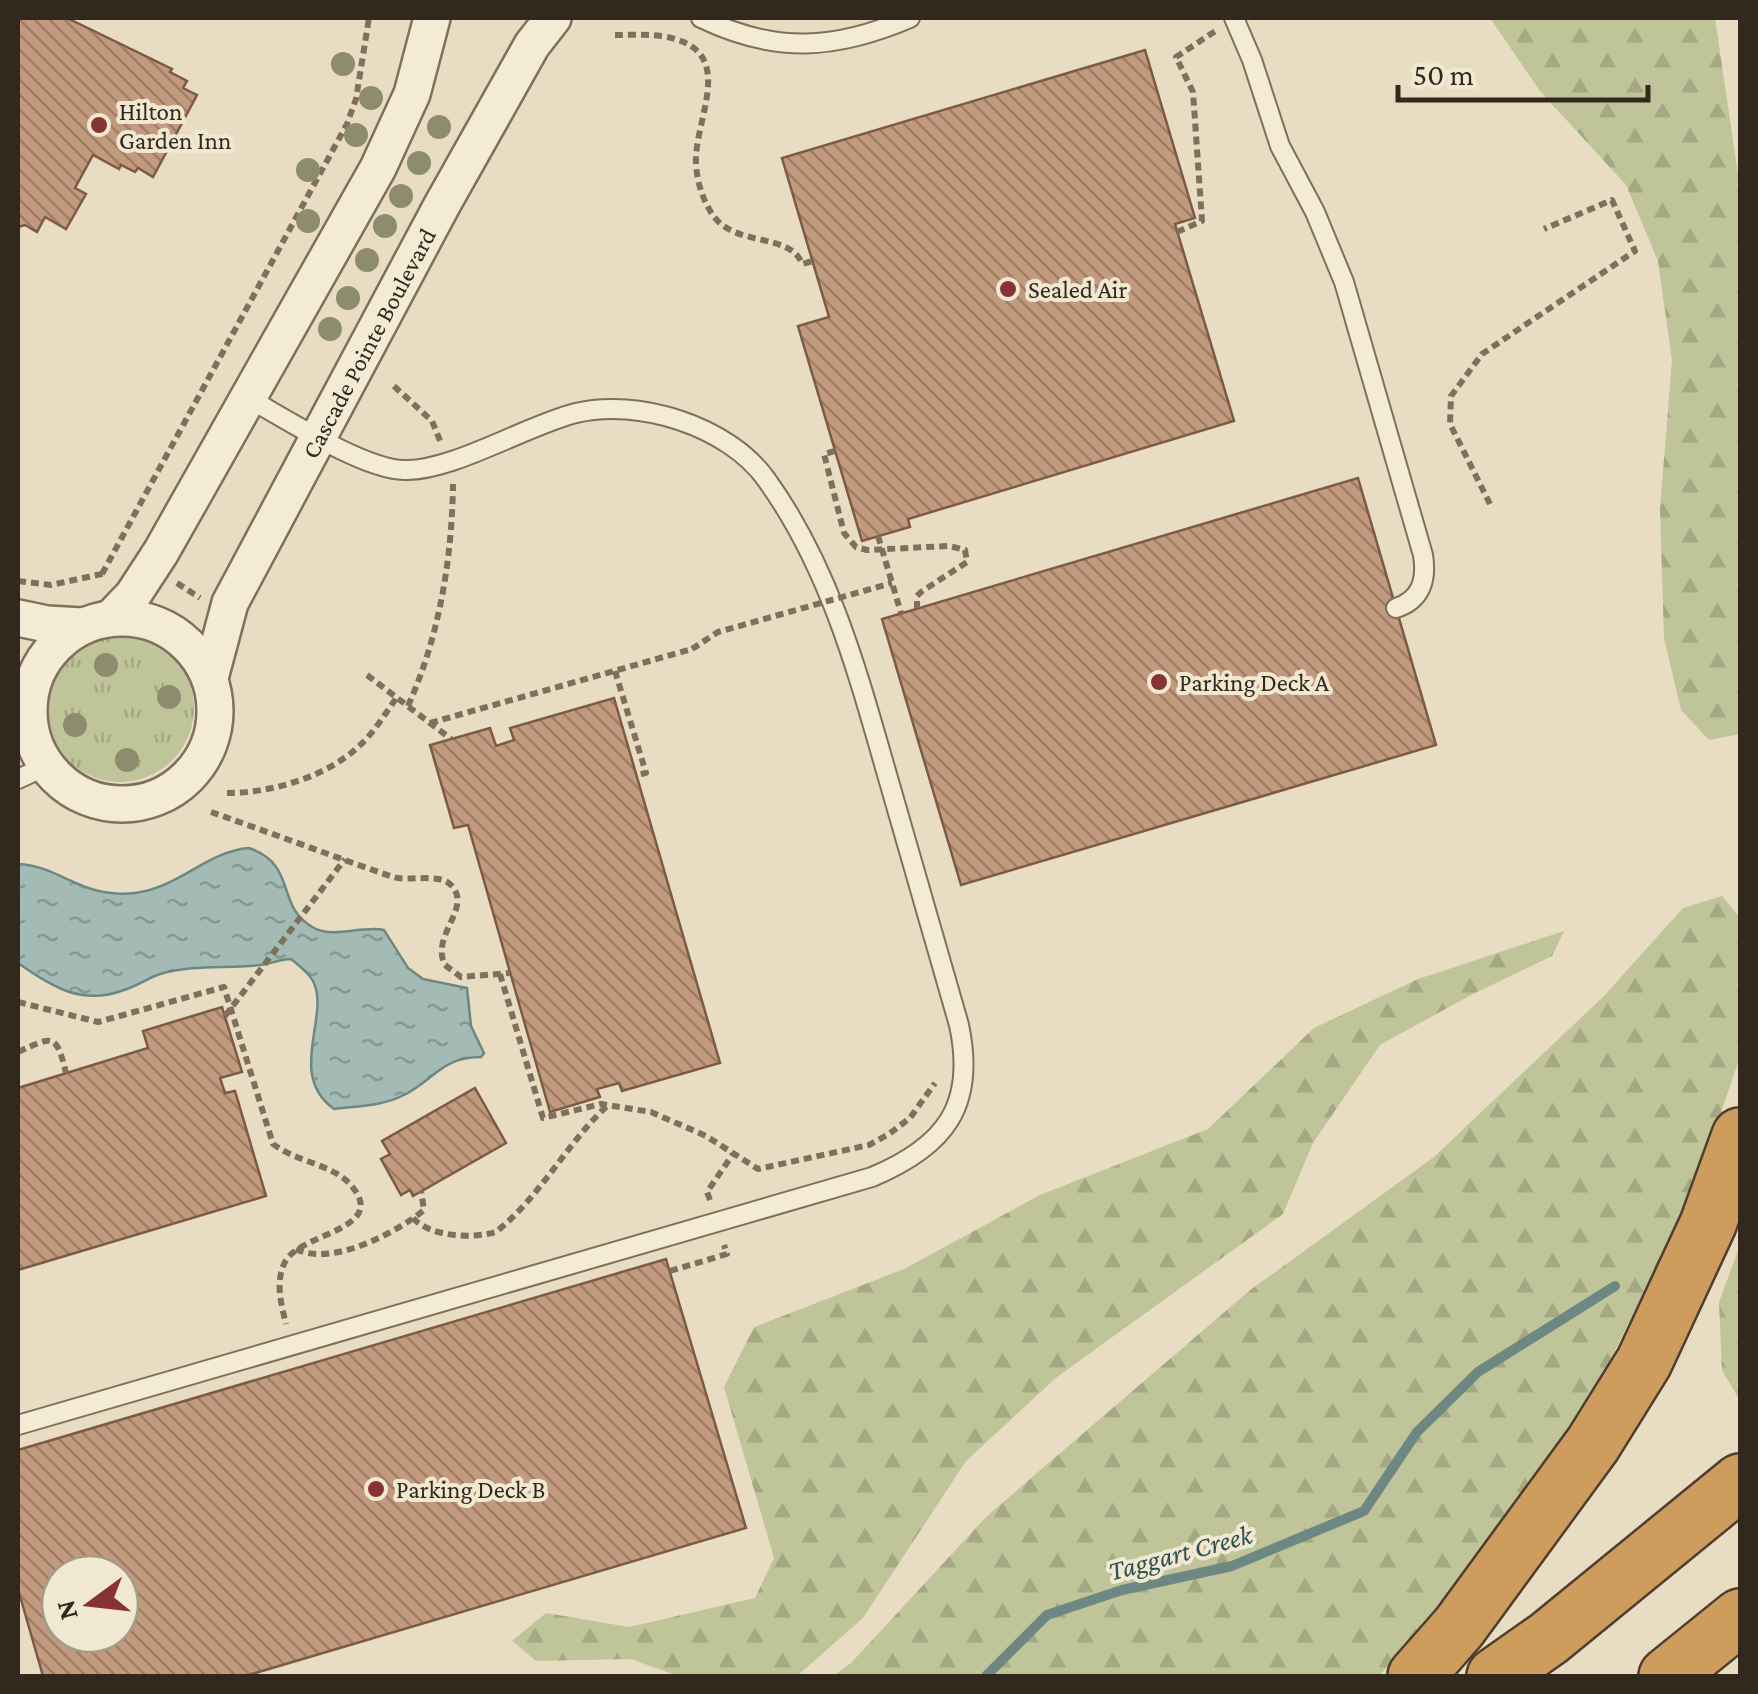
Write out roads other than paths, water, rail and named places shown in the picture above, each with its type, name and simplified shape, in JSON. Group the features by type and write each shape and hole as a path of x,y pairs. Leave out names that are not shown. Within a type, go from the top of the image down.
{"highway":[{"path":"1416,1676 1459,1628 1570,1474 1644,1362 1708,1224 1740,1136"},
{"path":"1496,1676 1549,1638 1740,1482"},
{"path":"1667,1676 1740,1617"}],"street":[{"path":"18,618 47,624 96,622 140,619 168,629 193,650 210,678 216,710 210,743 195,771 170,793 139,804 106,804 32,772 36,751 23,711 40,665 58,642 96,622 133,595 161,552 378,168 412,94 432,18"},
{"name":"Cascade Pointe Boulevard","path":"210,678 230,603 442,205 532,45 554,18"}],"lane":[{"path":"701,18 750,38 815,43 872,34 910,18"},
{"path":"1234,18 1280,146 1344,282 1423,555 1426,573 1422,586 1415,598 1396,608"},
{"path":"18,1425 883,1172 920,1152 940,1135 960,1100 965,1058 959,1025 850,645 815,563 765,477 743,455 712,434 646,411 577,413 447,461 407,471 390,469 318,436 248,398"}],"water":[{"path":"249,848 275,865 294,909 314,928 331,932 384,930 408,968 423,979 467,988 471,1026 484,1053 481,1057 448,1065 396,1099 334,1109 320,1095 313,1079 317,995 313,981 291,959 173,971 124,990 94,996 55,986 18,963 18,864 47,870 100,891 135,893 165,884 220,856"}],"waterway":[{"name":"Taggart Creek","path":"986,1676 1047,1615 1122,1590 1232,1566 1364,1511 1417,1432 1478,1372 1615,1286"}],"place":[{"name":"Hilton Garden Inn","path":"99,125"},
{"name":"Sealed Air","path":"1008,289"},
{"name":"Parking Deck A","path":"1159,682"},
{"name":"Parking Deck B","path":"376,1489"}]}
